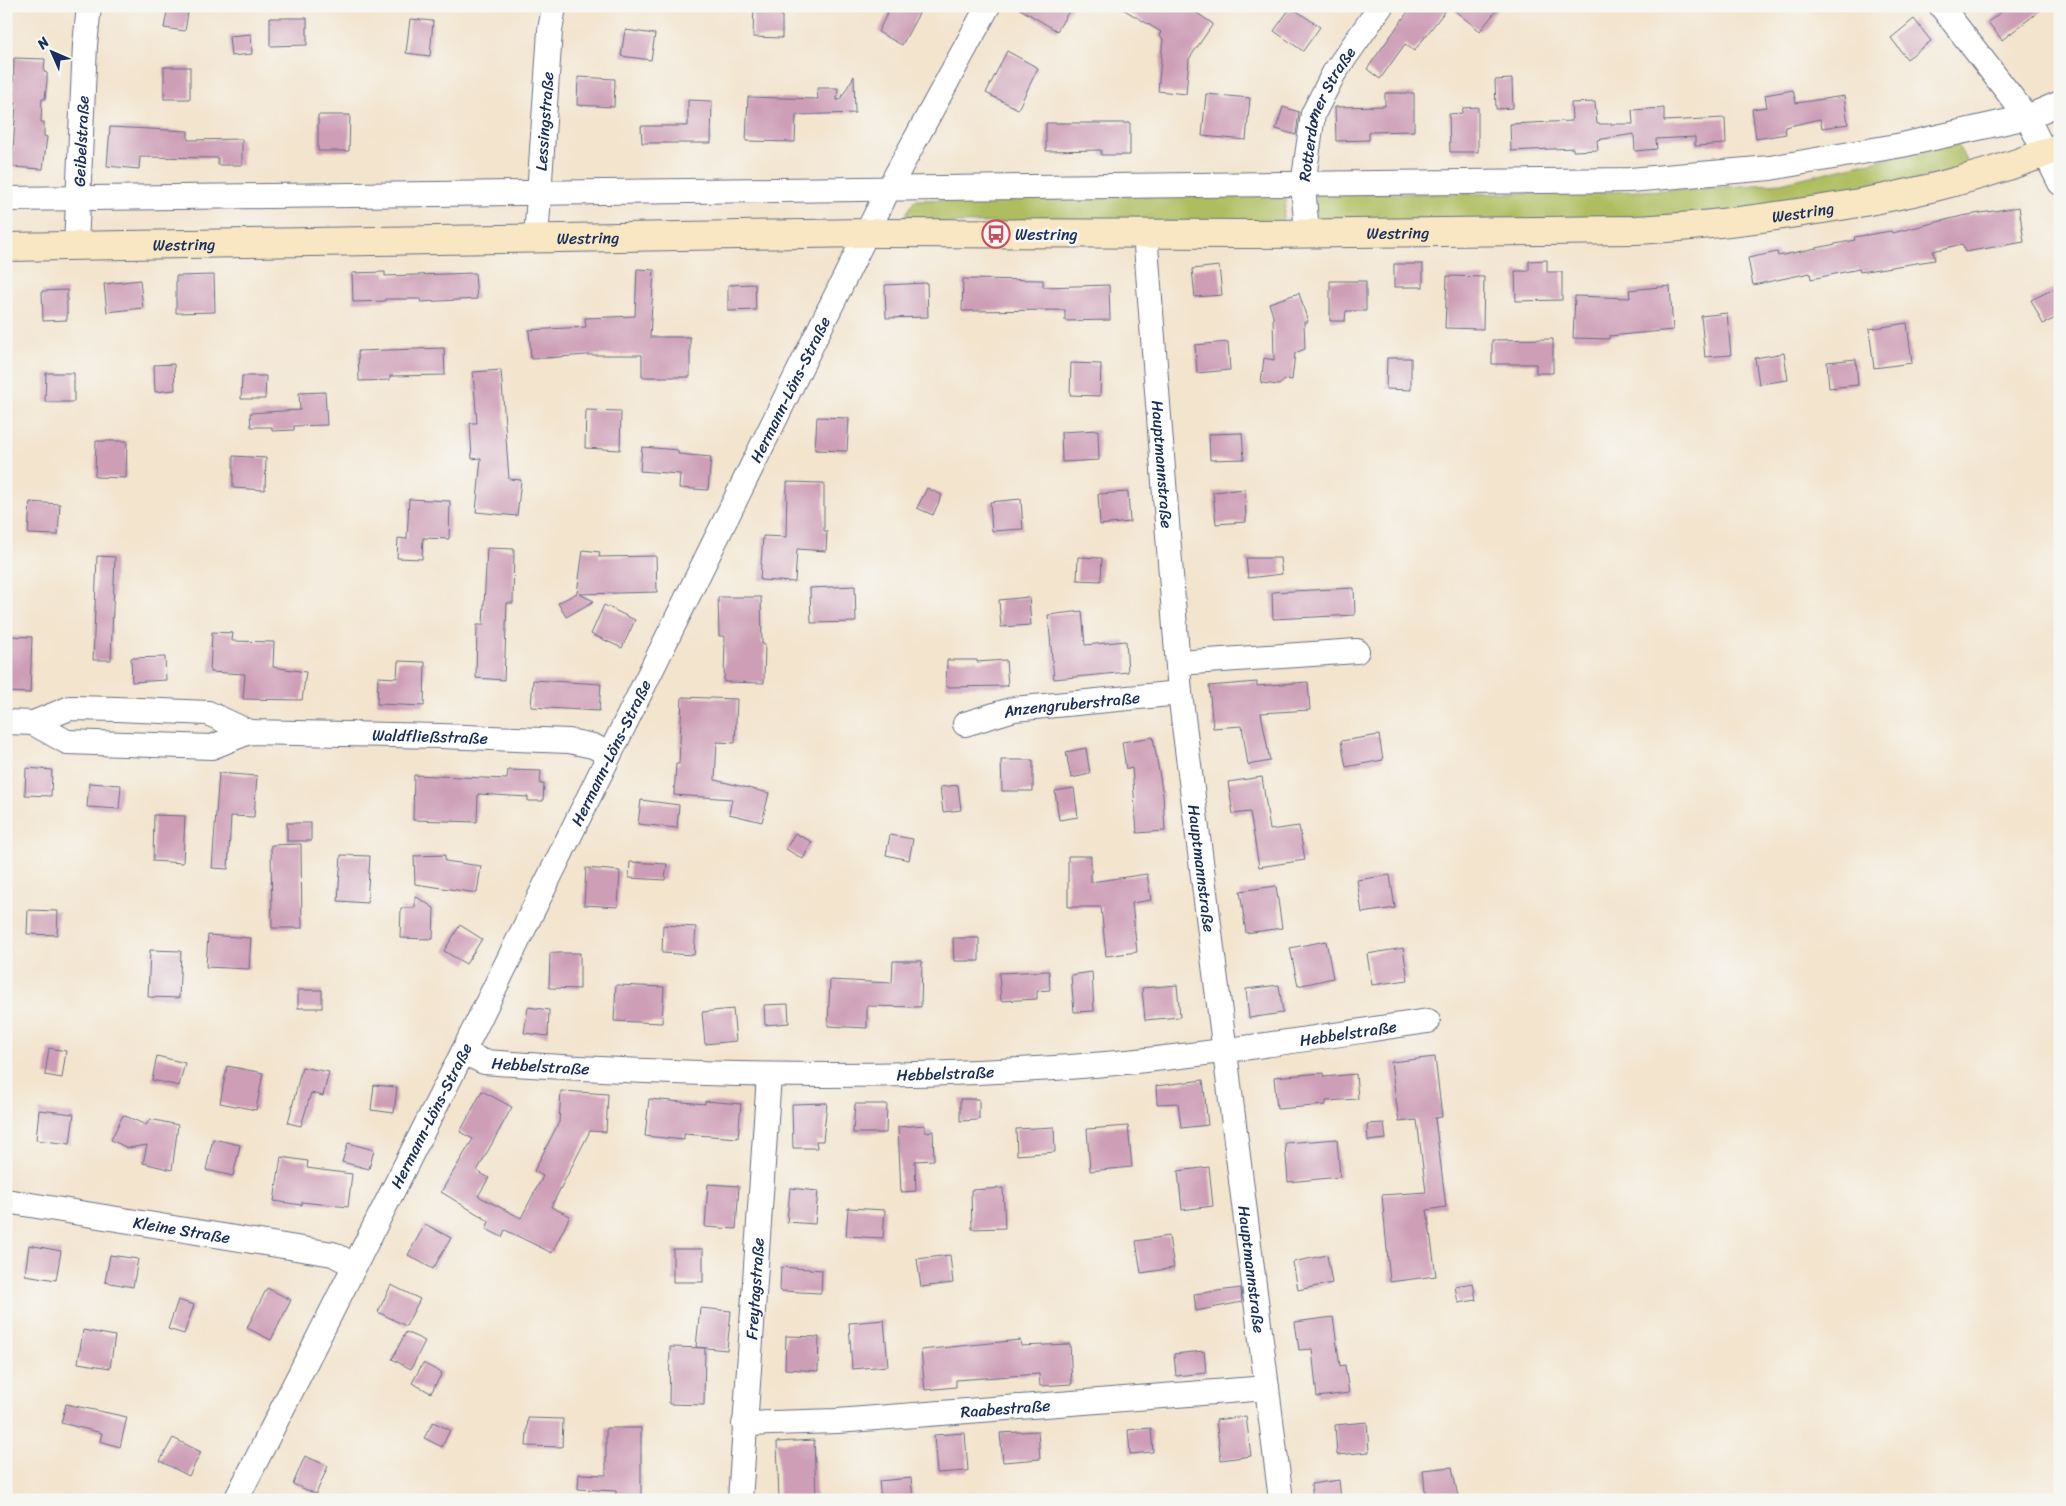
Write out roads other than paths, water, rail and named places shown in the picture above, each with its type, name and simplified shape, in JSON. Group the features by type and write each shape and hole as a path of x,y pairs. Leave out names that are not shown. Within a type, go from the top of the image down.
{"street":[{"name":"Geibelstraße","path":"76,246 85,44 89,6"},
{"name":"Lessingstraße","path":"536,239 550,31 554,6"},
{"name":"Hermann-Löns-Straße","path":"236,1500 463,1052 866,233 988,6"},
{"name":"Rotterdamer Straße","path":"1307,233 1303,186 1313,114 1334,73 1381,6"},
{"path":"1941,6 2052,150 2060,183"},
{"path":"6,199 889,188 1303,186 1630,180 1770,168 1902,145 2027,117 2060,103"},
{"name":"Westring","path":"6,247 866,233 1307,233 1636,230 1698,227 1849,205 1930,189 1984,175 2052,150"},
{"name":"Hauptmannstraße","path":"1146,233 1180,693 1281,1500"},
{"path":"1178,663 1357,651"},
{"name":"Anzengruberstraße","path":"965,724 1014,709 1180,693"},
{"name":"Waldfließstraße","path":"6,722 33,723 70,708 117,708 208,713 249,732 569,741 593,746 609,754"},
{"name":"Waldfließstraße","path":"33,723 67,742 212,747 249,732"},
{"name":"Hebbelstraße","path":"463,1052 484,1062 631,1072 769,1076 895,1075 1037,1069 1226,1050 1428,1021"},
{"name":"Freytagstraße","path":"740,1500 769,1076"},
{"name":"Kleine Straße","path":"6,1201 333,1254 354,1265"},
{"name":"Raabestraße","path":"744,1424 837,1421 1267,1388"}],"place":[{"name":"Westring","path":"996,234"}]}
